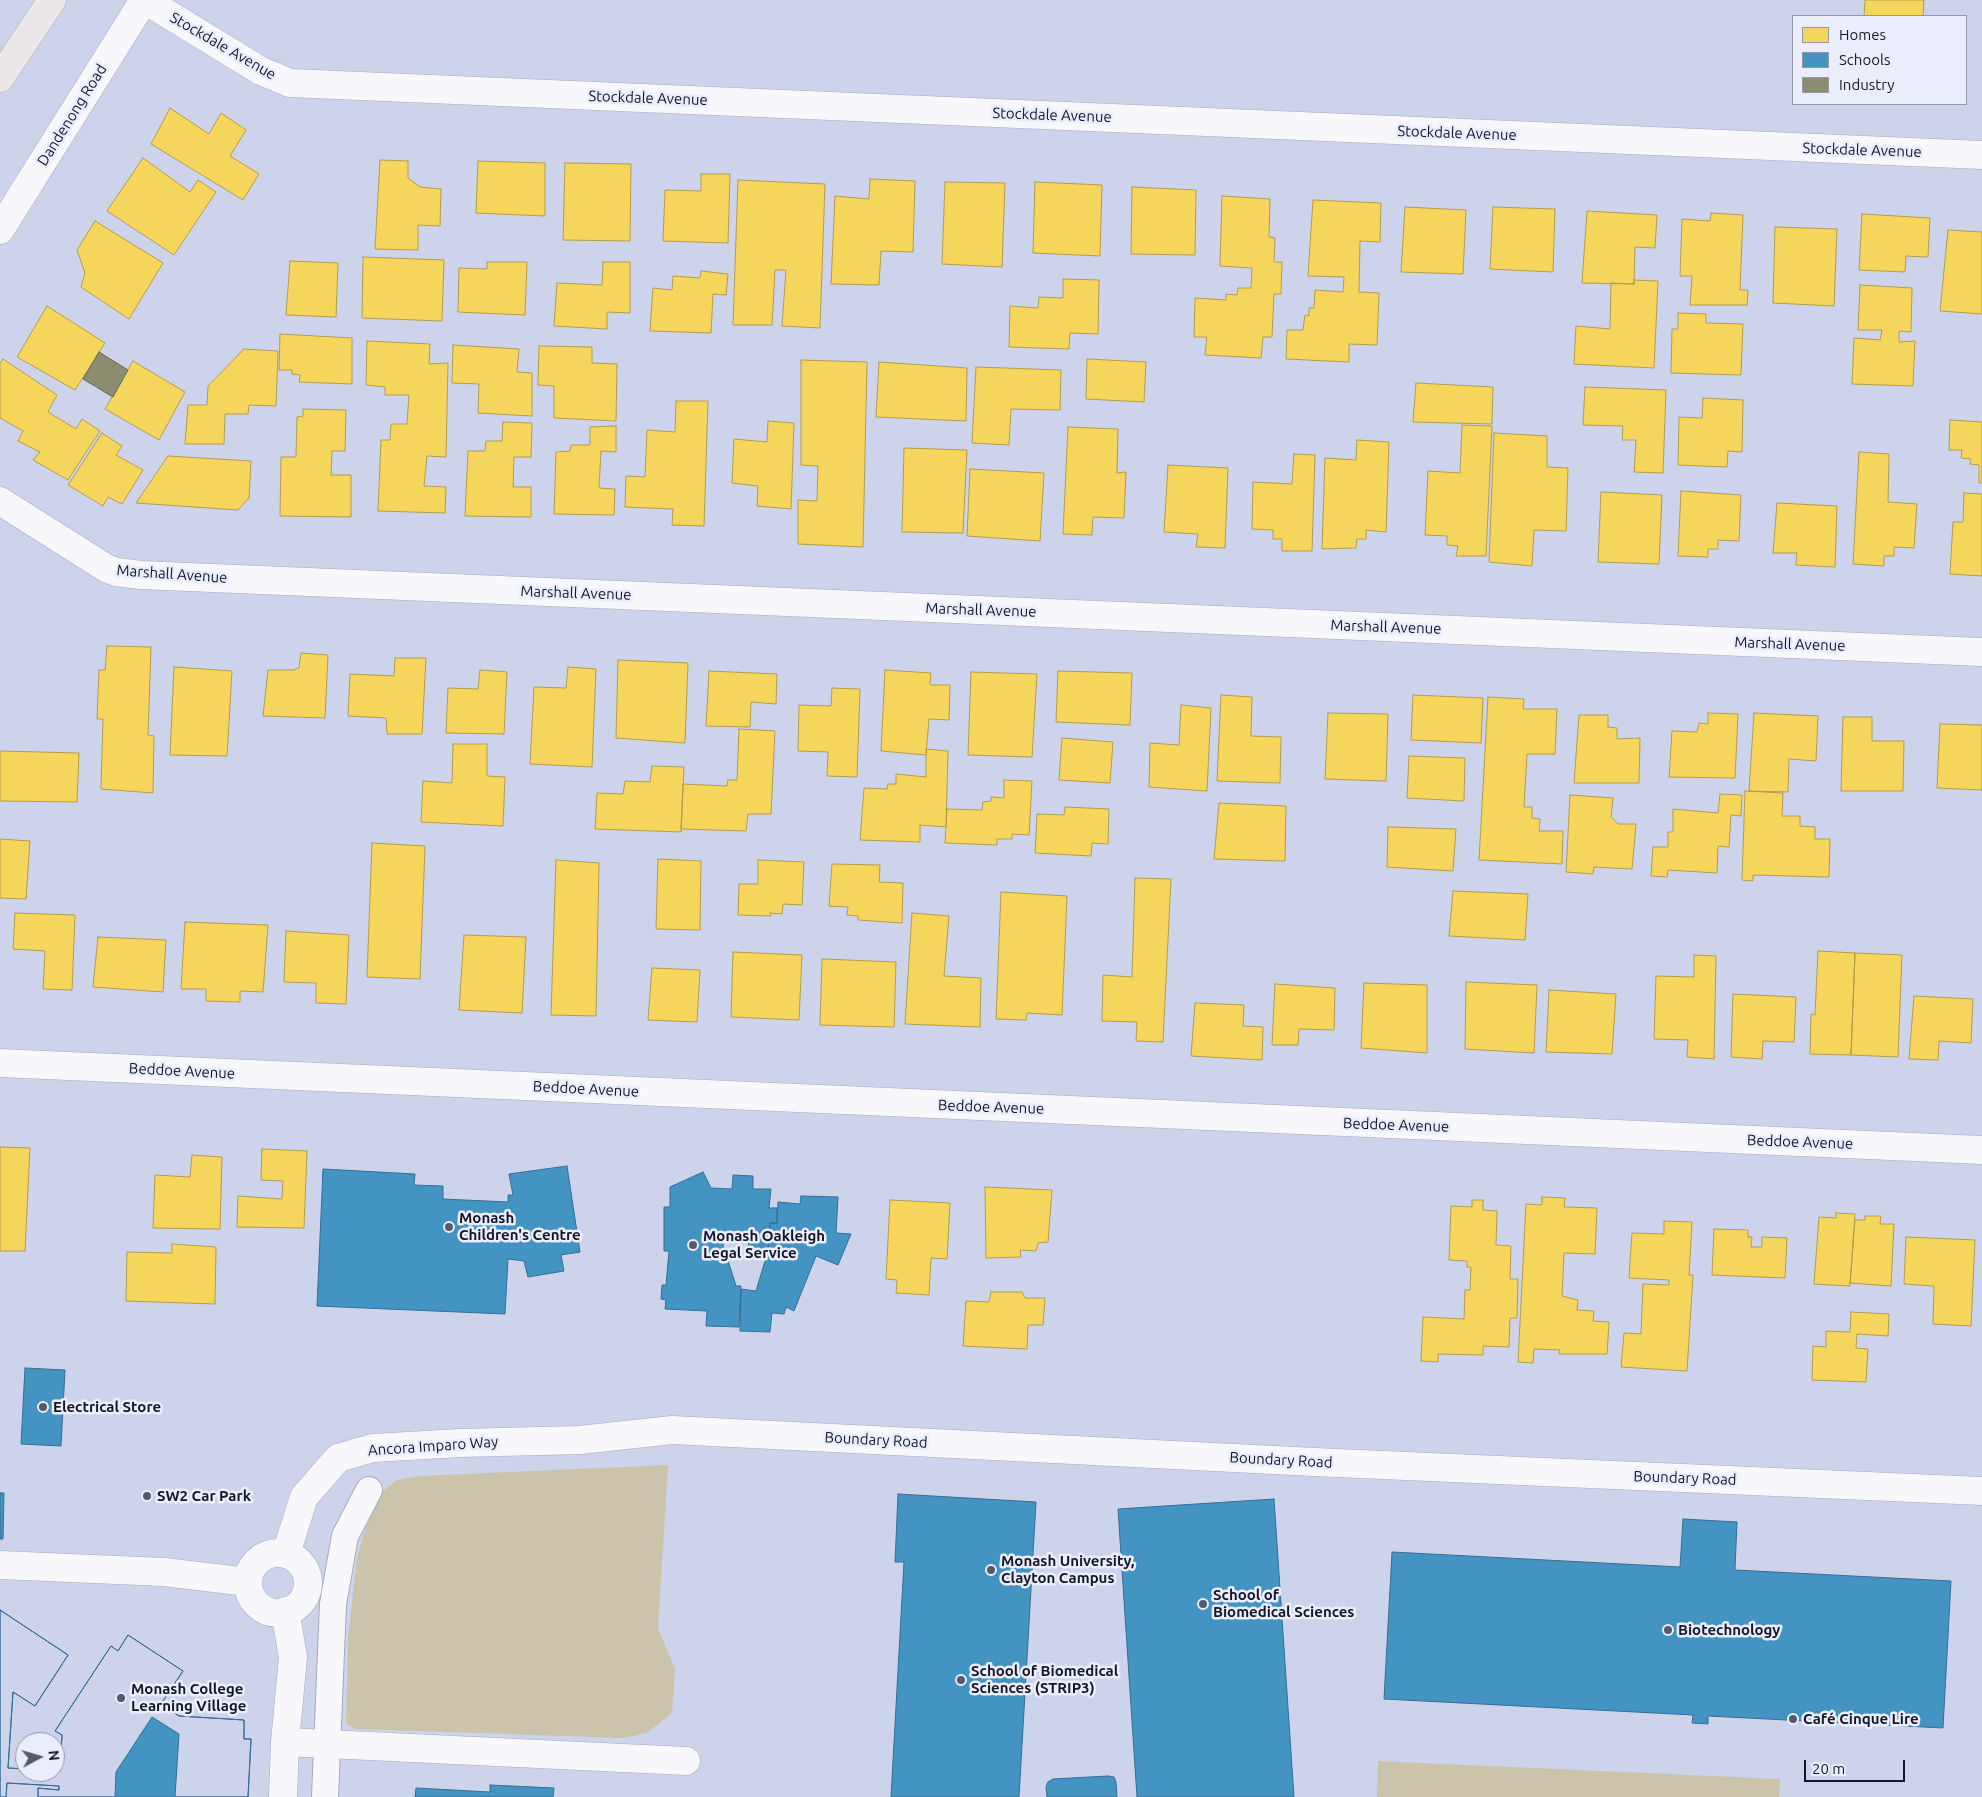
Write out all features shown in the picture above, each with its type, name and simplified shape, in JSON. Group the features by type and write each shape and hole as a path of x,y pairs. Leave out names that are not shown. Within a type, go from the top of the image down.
{"highway":[{"path":"0,78 52,0"}],"street":[{"name":"Stockdale Avenue","path":"145,0 260,71 290,83 1982,155"},
{"name":"Dandenong Road","path":"0,230 145,0"},
{"name":"Marshall Avenue","path":"0,501 106,568 126,574 1982,652"},
{"name":"Beddoe Avenue","path":"0,1063 1982,1150"},
{"name":"Boundary Road","path":"580,1440 672,1430 1314,1462 1982,1491"},
{"name":"Ancora Imparo Way","path":"286,1554 304,1497 338,1458 373,1448 460,1443 580,1440"},
{"path":"325,1797 333,1604 345,1536 369,1490"},
{"path":"269,1554 286,1554 300,1562 306,1571 308,1582 307,1592 301,1602 291,1610 279,1613 267,1610 256,1604 250,1593 248,1582 251,1570 258,1560 269,1554"},
{"path":"0,1565 164,1572 248,1582"},
{"path":"283,1797 285,1742 293,1658 285,1611"},
{"path":"285,1742 686,1761"}],"shaded area":[{"path":"668,1465 658,1628 675,1669 672,1713 647,1733 624,1738 355,1729 346,1723 348,1638 357,1558 374,1498 397,1480 419,1476"},
{"path":"1378,1761 1780,1779 1779,1797 1377,1797"}],"building: Homes":[{"path":"1865,0 1924,0 1923,15 1864,15"},
{"path":"170,108 209,134 221,113 246,130 230,156 259,174 243,200 151,144"},
{"path":"143,158 190,192 198,180 216,192 174,255 107,211"},
{"path":"380,160 408,161 408,178 420,187 441,189 440,226 418,225 418,250 375,249"},
{"path":"478,161 545,163 545,216 476,213"},
{"path":"565,163 631,164 630,241 563,240"},
{"path":"701,174 730,174 728,243 663,241 665,190 701,191"},
{"path":"870,179 915,181 913,252 881,251 879,285 831,284 835,196 869,199"},
{"path":"738,180 825,184 820,328 782,326 786,270 775,270 772,325 733,325"},
{"path":"945,182 1005,183 1002,267 942,264"},
{"path":"1035,182 1102,185 1100,256 1033,253"},
{"path":"1132,187 1196,190 1195,255 1131,254"},
{"path":"1222,196 1270,199 1269,237 1275,238 1274,262 1282,262 1281,294 1274,294 1272,337 1263,337 1261,358 1205,355 1207,337 1194,337 1195,298 1226,300 1226,294 1237,295 1238,288 1251,288 1252,268 1220,266"},
{"path":"1313,200 1381,203 1380,242 1360,241 1359,292 1379,293 1377,345 1349,344 1349,362 1286,359 1287,330 1303,330 1305,315 1309,316 1309,308 1314,308 1315,290 1343,292 1344,277 1308,276"},
{"path":"1405,207 1466,210 1463,274 1401,272"},
{"path":"1493,207 1555,209 1553,272 1490,269"},
{"path":"1587,211 1657,215 1655,248 1635,247 1634,284 1582,283"},
{"path":"1711,213 1743,215 1740,290 1748,290 1747,305 1690,305 1692,276 1680,276 1682,219 1710,221"},
{"path":"1862,214 1930,218 1928,257 1906,256 1905,272 1859,270"},
{"path":"95,221 163,263 129,319 81,287 85,273 77,250"},
{"path":"1775,227 1837,229 1834,306 1773,303"},
{"path":"1948,230 1982,232 1982,314 1940,311"},
{"path":"363,257 444,260 442,321 362,318"},
{"path":"290,261 338,263 336,317 286,315"},
{"path":"487,262 527,262 525,315 458,312 459,268 487,269"},
{"path":"603,262 630,262 630,313 607,312 607,329 554,326 557,283 602,285"},
{"path":"701,271 728,274 726,295 713,294 711,333 650,331 653,288 672,290 673,276 700,278"},
{"path":"1063,279 1099,280 1098,334 1070,333 1069,349 1009,347 1010,306 1038,308 1039,297 1063,298"},
{"path":"1634,280 1658,281 1654,368 1574,364 1576,326 1610,329 1611,283 1634,284"},
{"path":"1860,285 1912,288 1911,332 1899,331 1899,342 1915,341 1913,386 1852,384 1854,338 1880,340 1882,330 1858,330"},
{"path":"47,306 105,343 75,390 17,357"},
{"path":"1678,313 1706,314 1706,323 1743,324 1741,375 1671,373 1672,329 1678,329"},
{"path":"280,334 352,338 352,384 299,382 300,375 292,374 292,370 279,370"},
{"path":"367,341 430,344 429,364 448,363 446,457 427,456 424,486 446,487 445,513 378,511 381,440 390,440 391,424 407,424 409,395 385,395 385,387 366,385"},
{"path":"453,345 519,349 517,372 532,373 532,416 478,413 479,384 452,383"},
{"path":"539,346 592,347 592,363 617,364 616,421 554,418 554,386 538,385"},
{"path":"244,349 278,351 276,406 249,405 248,414 225,414 224,444 185,444 188,405 207,405 208,386"},
{"path":"3,359 57,395 48,412 76,429 82,419 100,431 68,480 33,460 40,452 18,441 23,431 0,418 0,364"},
{"path":"1087,359 1146,362 1144,402 1086,399"},
{"path":"801,360 867,362 863,547 798,544 798,500 817,501 818,466 801,465"},
{"path":"133,361 185,392 159,440 105,409"},
{"path":"879,362 967,368 966,421 876,417"},
{"path":"976,367 1061,370 1060,410 1011,409 1009,445 972,443"},
{"path":"1416,383 1493,387 1492,424 1413,422"},
{"path":"1585,387 1666,390 1663,473 1634,472 1636,440 1622,440 1623,426 1583,425"},
{"path":"1703,398 1743,400 1742,452 1728,451 1727,467 1678,465 1679,417 1702,418"},
{"path":"676,401 708,401 704,526 672,525 673,509 625,507 626,476 645,477 647,430 675,432"},
{"path":"303,409 346,410 345,451 332,451 331,475 351,475 351,517 280,516 281,457 296,457 297,417 303,416"},
{"path":"1950,420 1982,422 1982,483 1979,483 1979,465 1970,464 1971,459 1961,458 1962,450 1949,450"},
{"path":"768,421 794,423 791,509 757,506 758,486 732,483 734,439 767,442"},
{"path":"503,422 532,423 531,457 514,457 513,487 531,487 531,517 465,516 468,451 485,451 486,441 502,441"},
{"path":"1462,425 1492,426 1486,556 1456,556 1458,546 1447,545 1447,536 1425,535 1428,471 1460,473"},
{"path":"616,426 616,452 601,451 599,488 615,489 614,515 554,514 556,452 570,451 571,445 590,445 590,427"},
{"path":"1068,427 1118,429 1117,473 1126,472 1124,518 1093,517 1092,535 1063,534"},
{"path":"102,433 122,446 116,455 143,470 122,504 108,497 103,506 68,485"},
{"path":"1494,433 1547,436 1547,467 1568,468 1566,531 1534,530 1532,566 1489,562"},
{"path":"1357,440 1389,442 1386,532 1366,530 1366,539 1357,539 1356,548 1322,549 1325,458 1356,460"},
{"path":"904,448 967,450 963,533 902,532"},
{"path":"1859,452 1889,454 1888,502 1917,504 1914,548 1894,547 1894,556 1884,556 1884,566 1853,564"},
{"path":"1294,454 1315,455 1312,551 1282,551 1282,539 1273,539 1273,530 1252,529 1253,482 1292,484"},
{"path":"168,456 251,461 249,498 238,510 136,503"},
{"path":"1168,465 1228,468 1225,548 1196,547 1198,534 1164,532"},
{"path":"970,469 1044,473 1040,541 967,536"},
{"path":"1681,491 1741,495 1739,541 1718,540 1718,549 1708,549 1708,557 1678,556"},
{"path":"1601,492 1662,495 1659,564 1598,562"},
{"path":"1964,493 1982,494 1982,576 1950,574 1953,522 1963,522"},
{"path":"1777,503 1837,506 1835,567 1796,565 1797,553 1773,553"},
{"path":"107,646 151,647 148,735 154,736 153,793 101,789 103,719 97,719 99,670 105,670"},
{"path":"301,653 328,655 325,718 263,716 268,670 293,670 299,668"},
{"path":"395,658 426,658 422,734 387,734 386,718 348,716 350,674 394,676"},
{"path":"618,660 688,663 685,743 616,738"},
{"path":"174,667 232,671 227,756 170,755"},
{"path":"568,667 596,669 592,767 530,764 534,687 566,688"},
{"path":"480,670 507,672 504,734 446,733 448,688 478,689"},
{"path":"885,670 931,673 930,685 950,685 949,720 929,719 926,755 881,751"},
{"path":"709,671 777,674 776,704 751,702 750,727 706,726"},
{"path":"1058,671 1132,673 1130,725 1056,722"},
{"path":"971,672 1037,674 1032,757 968,755"},
{"path":"832,688 860,689 857,777 827,776 828,752 798,751 799,705 831,706"},
{"path":"1221,695 1252,697 1251,736 1281,737 1280,783 1217,781"},
{"path":"1413,695 1483,698 1481,743 1411,740"},
{"path":"1488,697 1524,699 1523,709 1557,709 1555,754 1527,754 1524,807 1532,807 1532,818 1540,819 1539,831 1563,831 1562,864 1479,860"},
{"path":"1181,705 1211,708 1207,791 1149,787 1150,743 1179,745"},
{"path":"1328,713 1388,714 1386,781 1325,779"},
{"path":"1708,713 1738,714 1735,778 1669,777 1672,731 1697,732 1699,723 1708,724"},
{"path":"1754,713 1818,716 1816,761 1789,759 1788,792 1749,791"},
{"path":"1579,715 1608,715 1608,727 1617,728 1617,739 1640,738 1639,783 1574,783"},
{"path":"1843,717 1872,717 1872,741 1904,741 1903,791 1841,791"},
{"path":"1940,724 1982,725 1982,790 1937,788"},
{"path":"739,729 775,731 771,814 748,814 746,831 681,829 683,784 727,786 728,780 737,780"},
{"path":"1062,738 1113,742 1110,783 1059,780"},
{"path":"453,744 487,744 487,776 505,777 503,826 421,822 423,781 452,783"},
{"path":"926,749 948,751 946,827 920,825 920,842 860,840 864,788 887,789 888,784 896,784 896,774 926,777"},
{"path":"0,751 79,753 77,802 0,801"},
{"path":"1409,756 1465,758 1464,801 1407,798"},
{"path":"652,766 684,767 681,832 595,829 597,793 623,794 625,781 650,782"},
{"path":"1004,780 1032,781 1029,835 1012,834 1012,839 997,839 997,845 945,843 947,809 982,810 983,802 991,801 991,797 1004,798"},
{"path":"1745,791 1783,793 1782,816 1800,816 1800,826 1815,827 1815,839 1830,839 1829,877 1753,875 1753,881 1742,880"},
{"path":"1720,794 1742,795 1741,816 1731,815 1729,847 1718,846 1717,873 1668,870 1667,877 1651,876 1653,847 1668,847 1668,832 1673,832 1673,809 1718,813"},
{"path":"1570,795 1613,798 1611,817 1618,824 1636,824 1632,869 1594,867 1593,874 1566,872"},
{"path":"1219,803 1286,806 1285,861 1214,859"},
{"path":"1065,807 1109,809 1108,844 1092,843 1091,856 1035,853 1037,814 1064,815"},
{"path":"1388,827 1456,829 1453,871 1387,867"},
{"path":"0,839 30,841 26,899 0,898"},
{"path":"372,843 425,846 420,979 367,977"},
{"path":"658,859 701,861 700,930 656,929"},
{"path":"556,860 599,863 596,1016 551,1015"},
{"path":"758,860 804,862 802,905 783,904 782,914 770,913 771,916 738,915 739,884 758,884"},
{"path":"832,864 880,865 879,882 903,883 902,923 858,920 858,916 847,915 848,907 829,906"},
{"path":"1135,878 1171,879 1163,1042 1136,1041 1137,1022 1102,1021 1103,975 1132,977"},
{"path":"1453,891 1528,894 1525,940 1449,936"},
{"path":"1001,892 1067,896 1062,1015 1027,1013 1026,1020 996,1019"},
{"path":"15,913 75,915 72,990 43,989 45,951 13,949"},
{"path":"912,913 949,916 944,976 981,978 980,1027 905,1024"},
{"path":"185,922 268,925 263,992 240,991 240,1002 206,1001 206,989 181,989"},
{"path":"286,931 349,935 346,1004 316,1003 316,983 284,982"},
{"path":"464,935 526,937 522,1013 459,1010"},
{"path":"98,937 166,940 163,992 93,987"},
{"path":"1818,951 1855,953 1851,1055 1810,1054 1811,1014 1815,1015"},
{"path":"733,952 802,955 799,1020 731,1017"},
{"path":"1855,953 1902,955 1898,1057 1851,1055"},
{"path":"1694,955 1716,956 1714,1059 1687,1057 1688,1040 1654,1039 1656,976 1694,977"},
{"path":"822,959 896,962 894,1027 820,1025"},
{"path":"652,968 700,970 697,1022 648,1020"},
{"path":"1466,982 1537,985 1534,1053 1465,1049"},
{"path":"1364,983 1427,985 1427,1053 1361,1048"},
{"path":"1275,984 1335,988 1334,1030 1299,1029 1298,1045 1272,1045"},
{"path":"1549,990 1616,994 1612,1054 1546,1052"},
{"path":"1733,994 1796,997 1794,1042 1763,1041 1762,1059 1731,1057"},
{"path":"1914,996 1973,999 1971,1043 1939,1041 1938,1060 1909,1059"},
{"path":"1195,1003 1244,1005 1243,1026 1263,1027 1262,1060 1191,1056"},
{"path":"0,1147 30,1148 25,1251 0,1251"},
{"path":"262,1149 307,1151 304,1228 237,1227 238,1196 282,1199 283,1181 261,1180"},
{"path":"192,1155 222,1157 220,1229 153,1228 155,1175 190,1177"},
{"path":"985,1187 1052,1190 1048,1242 1038,1243 1036,1251 1020,1250 1021,1257 986,1258"},
{"path":"1542,1197 1565,1198 1564,1207 1597,1208 1595,1254 1564,1253 1562,1296 1578,1300 1577,1310 1594,1311 1593,1321 1609,1322 1607,1354 1559,1354 1560,1350 1534,1349 1533,1363 1518,1362 1526,1204 1542,1205"},
{"path":"890,1200 950,1203 947,1259 931,1258 929,1295 896,1293 897,1280 886,1279"},
{"path":"1472,1200 1483,1200 1483,1210 1497,1211 1496,1245 1511,1246 1510,1279 1518,1279 1517,1318 1510,1318 1509,1347 1483,1346 1483,1355 1438,1354 1438,1362 1421,1361 1423,1317 1464,1319 1465,1290 1470,1290 1471,1267 1467,1267 1467,1261 1449,1260 1451,1206 1472,1207"},
{"path":"1836,1213 1855,1214 1850,1286 1814,1284 1819,1217 1836,1218"},
{"path":"1865,1216 1881,1216 1880,1224 1894,1224 1891,1286 1850,1283 1855,1220 1865,1220"},
{"path":"1664,1221 1692,1222 1689,1275 1693,1275 1687,1371 1621,1367 1624,1333 1641,1334 1643,1284 1669,1285 1669,1280 1629,1278 1632,1233 1664,1234"},
{"path":"1714,1229 1748,1230 1748,1237 1752,1237 1751,1247 1762,1247 1762,1237 1787,1238 1785,1278 1712,1275"},
{"path":"1906,1237 1975,1240 1971,1326 1933,1324 1934,1286 1904,1284"},
{"path":"172,1244 216,1247 215,1304 126,1301 127,1252 172,1253"},
{"path":"991,1292 1022,1292 1025,1298 1045,1298 1043,1325 1028,1325 1027,1349 963,1346 966,1301 989,1302"},
{"path":"1851,1312 1889,1314 1888,1336 1857,1334 1856,1348 1868,1349 1866,1382 1812,1380 1813,1346 1826,1347 1826,1331 1850,1332"}],"building: Schools":[{"name":"Monash Children's Centre","path":"567,1166 580,1252 561,1255 564,1271 528,1277 524,1261 508,1259 505,1314 317,1306 323,1169 415,1174 414,1185 443,1186 443,1199 508,1202 508,1195 513,1195 509,1174"},
{"name":"Monash Oakleigh Legal Service","path":"703,1172 711,1188 732,1189 733,1175 753,1176 753,1189 771,1189 769,1208 777,1208 777,1223 770,1223 768,1251 748,1251 749,1239 721,1238 736,1286 741,1286 739,1327 706,1326 707,1311 665,1309 666,1300 661,1299 662,1285 666,1285 669,1251 664,1251 664,1207 670,1207 670,1187"},
{"path":"801,1196 838,1197 836,1233 851,1234 838,1265 816,1256 794,1311 786,1307 784,1314 772,1313 770,1332 740,1331 741,1289 756,1291 768,1251 770,1223 777,1223 778,1202 800,1204"},
{"name":"Electrical Store","path":"25,1368 65,1370 61,1446 21,1444"},
{"path":"0,1493 4,1493 3,1539 0,1539"},
{"name":"School of Biomedical Sciences (STRIP3)","path":"898,1494 1036,1502 1019,1797 891,1797 904,1562 895,1562"},
{"name":"School of Biomedical Sciences","path":"1274,1499 1294,1797 1137,1797 1118,1509"},
{"name":"Biotechnology","path":"1683,1519 1737,1522 1735,1570 1951,1581 1943,1728 1708,1716 1708,1724 1692,1723 1693,1715 1384,1699 1392,1552 1680,1567"},
{"name":"Monash College Learning Village","path":"0,1610 68,1655 35,1706 13,1692 8,1768 15,1768 15,1782 65,1782 65,1732 55,1731 111,1646 118,1651 128,1635 183,1671 161,1704 179,1716 244,1720 244,1739 251,1739 248,1797 175,1797 179,1734 152,1717 116,1772 115,1797 38,1797 38,1788 59,1790 59,1786 7,1783 6,1797 0,1797"},
{"name":"Monash College Learning Village","path":"0,1610 68,1655 35,1706 13,1692 8,1768 15,1768 15,1782 65,1782 65,1732 55,1731 111,1646 118,1651 128,1635 183,1671 161,1704 179,1716 244,1720 244,1739 251,1739 248,1797 38,1797 38,1788 59,1790 59,1786 7,1783 6,1797 0,1797"},
{"path":"1114,1777 1117,1797 1047,1797 1046,1787 1048,1782 1053,1779"},
{"path":"490,1785 554,1788 553,1797 415,1797 416,1788 490,1792"}],"building: Industry":[{"path":"99,352 128,370 113,397 83,379"}],"place":[{"name":"Monash Children's Centre","path":"449,1227"},
{"name":"Monash Oakleigh Legal Service","path":"693,1245"},
{"name":"Electrical Store","path":"43,1407"},
{"name":"SW2 Car Park","path":"147,1496"},
{"name":"Monash University, Clayton Campus","path":"991,1570"},
{"name":"School of Biomedical Sciences","path":"1203,1604"},
{"name":"Biotechnology","path":"1668,1630"},
{"name":"School of Biomedical Sciences (STRIP3)","path":"961,1680"},
{"name":"Monash College Learning Village","path":"121,1698"},
{"name":"Café Cinque Lire","path":"1793,1719"}]}
